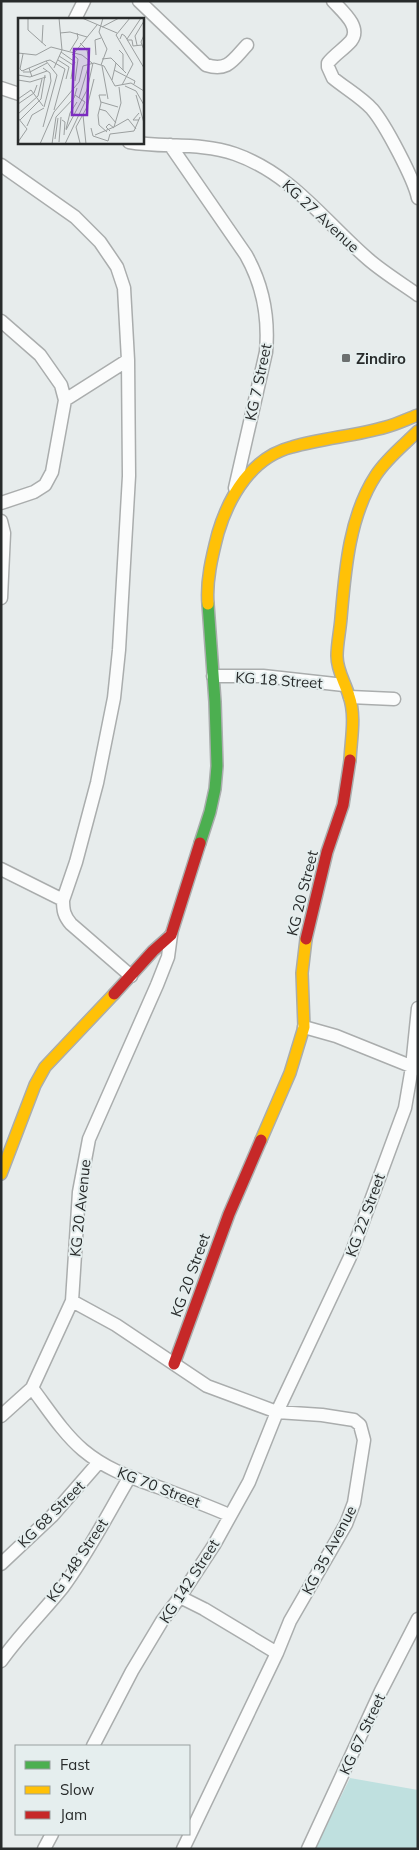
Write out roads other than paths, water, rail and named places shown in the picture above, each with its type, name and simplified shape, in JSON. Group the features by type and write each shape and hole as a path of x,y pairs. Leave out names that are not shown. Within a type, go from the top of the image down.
{"street":[{"path":"76,18 84,1"},
{"path":"139,1 206,66 226,67 247,45"},
{"path":"333,1 351,21 353,36 351,41 328,63 330,72 333,78 372,109 387,131 402,160 418,198"},
{"path":"1,88 18,94"},
{"name":"KG 27 Avenue","path":"139,144 197,147 232,153 268,170 298,191 369,260 418,295"},
{"name":"KG 7 Street","path":"170,145 246,255 266,306 268,333 266,352 233,494"},
{"path":"1,164 75,217 100,242 117,267 124,288 128,360 129,476 119,650 114,698 97,783 76,862 63,900 63,909 65,917 71,924 131,976"},
{"path":"1,321 40,355 61,386 66,400 52,472 45,485 34,492 1,503"},
{"path":"66,400 128,360"},
{"path":"1,1174 35,1085 45,1066 171,934 210,812 215,789 217,766 207,593 213,551 222,519 233,494 249,473 268,458 290,447 386,426 418,415"},
{"name":"KG 20 Street","path":"174,1364 229,1214 290,1073 304,1027 302,973 304,949 327,852 344,796 353,721 350,697 339,671 337,656 348,561 357,519 376,476 388,460 418,431"},
{"path":"1,598 2,529"},
{"name":"KG 18 Street","path":"213,676 263,676 344,685"},
{"path":"350,697 394,699"},
{"path":"1,869 63,900"},
{"name":"KG 20 Avenue","path":"1,1416 32,1388 72,1301 79,1192 89,1139 157,985 168,957 171,934"},
{"name":"KG 22 Street","path":"277,1412 350,1257 405,1108 415,1068 418,1008"},
{"path":"304,1027 336,1036 415,1068"},
{"name":"KG 35 Avenue","path":"72,1301 92,1314 116,1325 207,1386 277,1412 322,1415 354,1420 360,1425 364,1440 354,1503 346,1524 290,1621 277,1653 190,1834"},
{"name":"KG 70 Street","path":"32,1388 70,1438 82,1450 99,1462 129,1478 229,1515"},
{"name":"KG 142 Street","path":"94,1745 142,1654 162,1621 214,1545 249,1482 277,1412"},
{"name":"KG 68 Street","path":"1,1564 52,1516 99,1462"},
{"name":"KG 148 Street","path":"1,1661 63,1586 92,1542 129,1478"},
{"path":"180,1597 204,1609 277,1653"},
{"name":"KG 67 Street","path":"308,1849 381,1691 418,1620"},
{"path":"44,1849 51,1835"},
{"name":"KG 35 Avenue","path":"183,1849 190,1835"}],"place":[{"name":"Zindiro","path":"346,358"}]}
